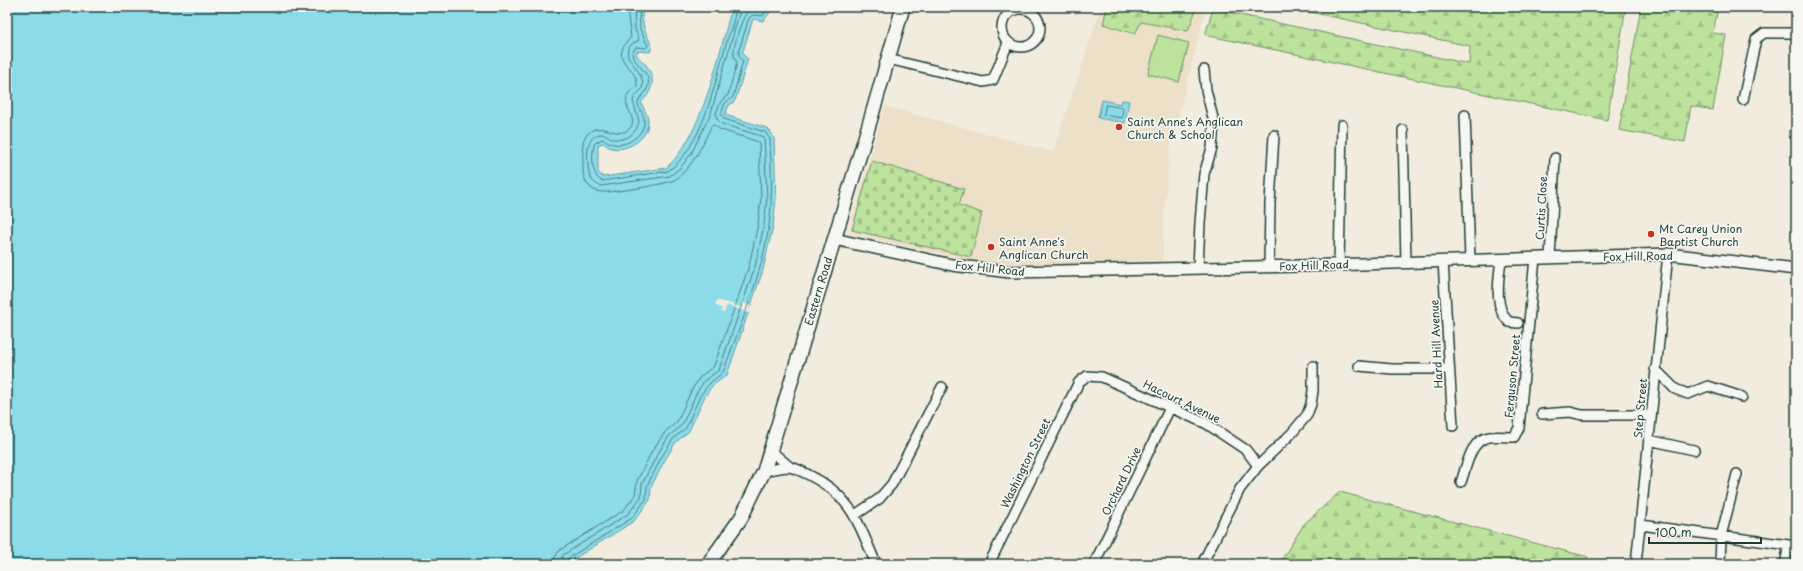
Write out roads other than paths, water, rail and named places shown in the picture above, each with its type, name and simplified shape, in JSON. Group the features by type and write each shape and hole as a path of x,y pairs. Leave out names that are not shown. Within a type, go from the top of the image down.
{"highway":[{"name":"Eastern Road","path":"708,564 741,518 764,471 903,7"}],"main road":[{"name":"Fox Hill Road","path":"834,239 952,265 991,270 1028,272 1269,267 1668,254 1796,269"}],"street":[{"path":"1027,8 1037,17 1040,22 1040,35 1037,40 1026,47 1020,48 1008,43 1002,32 1004,19 1014,10 1027,8"},
{"path":"1743,100 1756,39 1764,33 1796,33"},
{"path":"888,60 983,82 990,82 993,80 1008,43"},
{"path":"1198,268 1204,174 1212,148 1214,122 1206,90 1204,70"},
{"path":"1465,115 1470,260"},
{"path":"1340,264 1342,125"},
{"path":"1403,130 1406,262"},
{"path":"1269,267 1270,203 1274,135"},
{"name":"Curtis Close","path":"1550,258 1555,158"},
{"name":"Step Street","path":"1636,564 1668,254"},
{"name":"Ferguson Street","path":"1461,482 1474,447 1479,440 1490,437 1514,438 1519,428 1535,258"},
{"path":"1501,259 1499,282 1501,314 1509,322 1518,323"},
{"name":"Hard Hill Avenue","path":"1443,261 1453,426"},
{"path":"1202,564 1229,508 1240,489 1258,466 1287,439 1307,415 1311,404 1313,391 1313,366"},
{"path":"1359,366 1392,369 1449,369"},
{"path":"1656,369 1675,389 1688,394 1708,386 1742,396"},
{"name":"Hacourt Avenue","path":"1086,376 1102,377 1207,424 1246,450 1258,466"},
{"name":"Washington Street","path":"989,564 1079,382 1086,376"},
{"path":"855,515 872,505 890,488 942,387"},
{"name":"Orchard Drive","path":"1094,564 1170,408"},
{"path":"1542,414 1570,412 1582,415 1651,415"},
{"path":"1649,440 1694,450"},
{"path":"771,451 790,467 816,479 834,491 855,515 876,564"},
{"path":"764,471 790,467"},
{"path":"1720,564 1721,536 1737,474"},
{"path":"1641,525 1792,545 1785,564"}],"water":[{"path":"7,7 643,7 642,16 644,28 652,47 650,52 638,51 636,53 647,66 652,77 652,86 648,95 641,102 648,119 648,126 642,138 631,146 618,149 611,148 603,143 598,145 598,172 603,177 666,168 679,154 700,115 715,70 732,7 771,7 769,14 763,21 753,19 743,51 743,55 748,59 736,98 734,102 729,105 725,115 767,128 774,138 776,199 773,226 763,270 727,375 712,386 704,398 689,431 676,442 665,460 651,487 650,500 634,521 566,564 7,564"},
{"path":"1102,100 1121,104 1122,100 1129,101 1125,123 1098,118"}],"place":[{"name":"Saint Anne's Anglican Church & School","path":"1119,127"},
{"name":"Mt Carey Union Baptist Church","path":"1651,234"},
{"name":"Saint Anne's Anglican Church","path":"991,247"}]}
